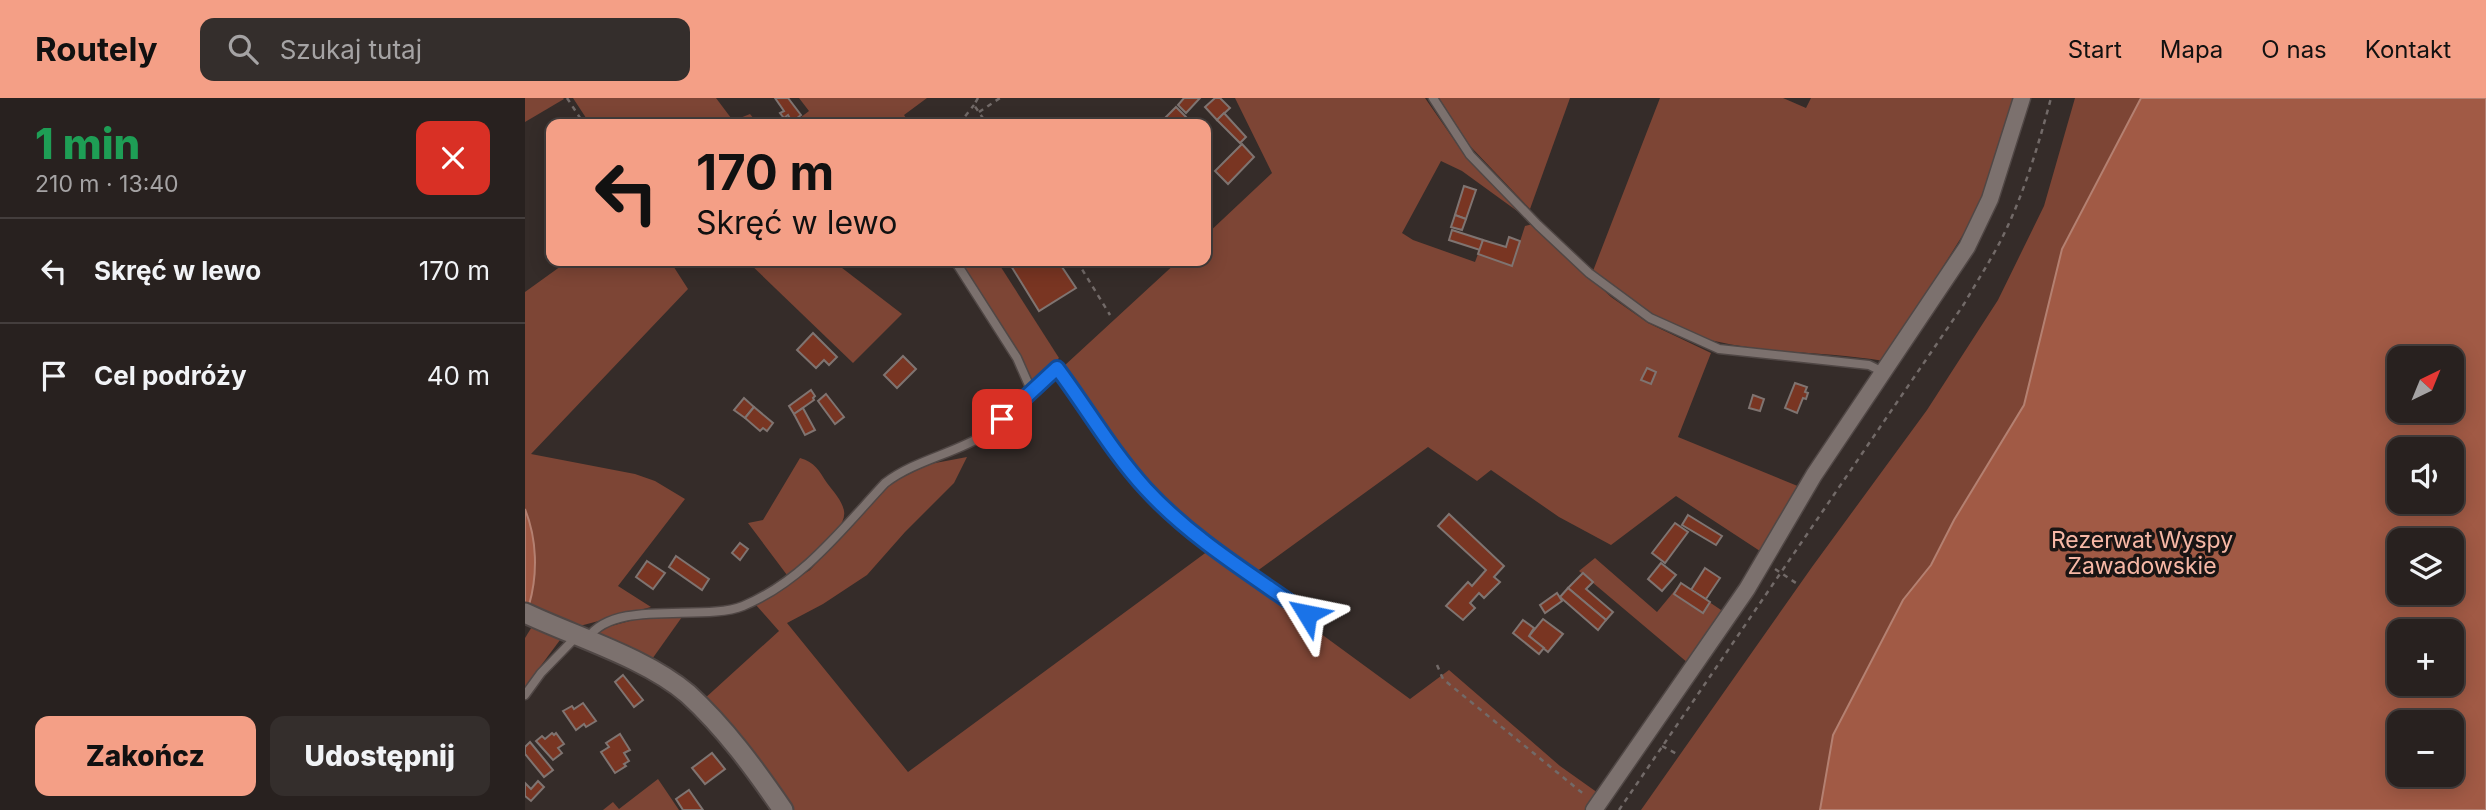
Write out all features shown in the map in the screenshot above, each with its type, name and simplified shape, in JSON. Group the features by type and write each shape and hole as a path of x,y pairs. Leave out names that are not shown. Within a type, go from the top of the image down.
{"street":[{"path":"1596,807 1747,589 1814,475 1967,247 1990,199 2007,153 2022,98"},
{"path":"525,613 644,666 687,694 725,732 783,810"}],"lane":[{"path":"1433,98 1470,155 1538,225 1589,273 1650,318 1719,349 1869,365 1883,372"},
{"path":"958,266 1017,358 1032,392"},
{"path":"525,695 541,673 582,638 607,623 647,614 741,607 779,587 817,556 895,475 988,433 1057,368 1111,445 1146,489 1190,531 1307,614"}],"path":[{"path":"567,98 581,119"},
{"path":"963,119 978,98"},
{"path":"979,112 1000,98"},
{"path":"1619,810 1964,303 2000,242 2028,176 2051,98"},
{"path":"974,106 984,119"},
{"path":"1080,266 1110,315"},
{"path":"1780,573 1796,583"},
{"path":"1437,665 1443,679 1453,688 1596,807"},
{"path":"1662,747 1677,754"}],"green space":[{"path":"525,98 563,98 564,99 525,122"},
{"path":"573,98 716,98 731,118 750,114 754,119 587,119"},
{"path":"799,98 927,98 904,115 907,119 799,119 809,111"},
{"path":"1235,98 1425,98 1461,150 1524,216 1462,171 1441,161 1402,233 1413,240 1475,262 1478,254 1512,266 1525,226 1533,224 1611,297 1648,323 1711,353 1678,437 1800,487 1763,553 1676,496 1611,545 1559,517 1491,470 1477,481 1428,447 1253,574 1209,540 1167,503 1139,470 1064,366 1173,266 1211,266 1211,230 1272,173"},
{"path":"1439,98 1570,98 1530,209 1470,146"},
{"path":"1660,98 1783,98 1806,108 1811,98 2015,98 1979,209 1884,361 1770,350 1703,338 1658,318 1593,271"},
{"name":"Rezerwat Wyspy Zawadowskie","path":"2075,98 2486,98 2486,810 1641,810 1812,567 1927,410 1998,300 2044,206"},
{"path":"561,266 673,266 688,289 531,454 635,474 655,481 685,499 618,586 651,607 576,627 529,605 534,557 525,509 525,292"},
{"path":"752,266 840,266 902,314 853,363"},
{"path":"964,266 1000,266 1059,358 1033,383"},
{"path":"967,457 954,483 867,575 823,604 787,623 908,772 1208,551 1410,699 1449,670 1560,766 1598,793 1586,810 790,810 703,700 779,631 756,605 810,570 891,483 930,464"},
{"path":"800,458 816,468 844,511 839,528 832,537 787,575 748,523 763,520"},
{"path":"1595,558 1657,612 1681,583 1724,612 1688,663 1579,571"},
{"path":"682,617 650,662 600,638 600,629 637,619"},
{"path":"533,625 556,635 560,640 525,687 525,638"},
{"path":"658,779 679,810 603,810 613,802 619,809"}],"shaded area":[{"name":"Rezerwat Wyspy Zawadowskie","path":"2141,98 2486,98 2486,810 1820,810 1833,735 1903,600 1931,565 1954,520 2024,405 2062,249"},
{"path":"525,509 532,532 535,557 529,605 525,604"}],"building":[{"path":"775,98 788,98 801,115 796,119 790,119 788,115 784,118 780,113 784,111"},
{"path":"1184,98 1200,98 1186,113 1178,105"},
{"path":"1215,98 1220,98 1230,108 1217,120 1205,107"},
{"path":"1176,107 1188,119 1164,119"},
{"path":"1224,113 1246,137 1240,143 1217,120"},
{"path":"1242,144 1254,157 1228,184 1215,171"},
{"path":"1464,186 1476,190 1466,219 1455,215"},
{"path":"1455,215 1466,219 1462,230 1451,227"},
{"path":"1452,230 1483,240 1480,250 1449,240"},
{"path":"1509,237 1520,241 1512,266 1478,254 1483,240 1506,247"},
{"path":"1011,266 1061,266 1076,288 1039,311"},
{"path":"813,333 837,357 829,365 824,360 816,368 797,350"},
{"path":"903,356 916,369 897,388 884,375"},
{"path":"1647,368 1656,372 1651,384 1641,380"},
{"path":"1795,383 1807,387 1805,392 1808,393 1797,413 1785,408"},
{"path":"811,390 815,396 814,400 794,414 789,406"},
{"path":"826,394 844,417 835,424 818,401"},
{"path":"1753,395 1764,399 1760,411 1749,408"},
{"path":"744,398 754,407 745,418 734,410"},
{"path":"754,407 773,423 767,431 763,428 760,431 745,418"},
{"path":"803,408 815,430 805,435 794,414"},
{"path":"1449,514 1504,566 1494,577 1500,582 1484,598 1479,593 1470,603 1475,608 1463,620 1446,606 1468,582 1472,586 1486,570 1438,526"},
{"path":"1688,515 1722,536 1716,545 1682,525"},
{"path":"1675,523 1688,532 1665,563 1652,553"},
{"path":"740,543 748,549 740,560 732,553"},
{"path":"676,556 709,579 702,590 669,567"},
{"path":"647,561 665,573 653,589 636,577"},
{"path":"1661,563 1676,575 1662,591 1648,579"},
{"path":"1705,568 1720,578 1706,599 1691,590"},
{"path":"1583,573 1593,582 1586,589 1613,612 1606,620 1568,588"},
{"path":"1681,583 1710,602 1703,613 1674,594"},
{"path":"1568,588 1606,620 1598,630 1560,597"},
{"path":"1557,593 1562,601 1545,613 1540,605"},
{"path":"1543,619 1563,634 1548,652 1529,636"},
{"path":"1523,620 1534,628 1529,636 1544,648 1539,654 1513,633"},
{"path":"623,675 643,700 634,707 615,682"},
{"path":"583,703 596,721 586,727 584,724 576,730 563,711 572,706 574,709"},
{"path":"556,733 564,744 558,748 562,753 553,760 536,741 542,736 545,739"},
{"path":"620,734 630,750 624,753 629,761 615,773 601,752 609,747 606,743"},
{"path":"530,742 553,770 544,777 525,754 525,747"},
{"path":"712,753 725,769 705,784 692,768"},
{"path":"538,781 544,787 531,801 525,796 525,783 531,789"},
{"path":"689,790 703,810 683,810 676,799"}],"route":[{"path":"1002,419 1057,368 1111,445 1146,489 1190,531 1307,614"}]}
